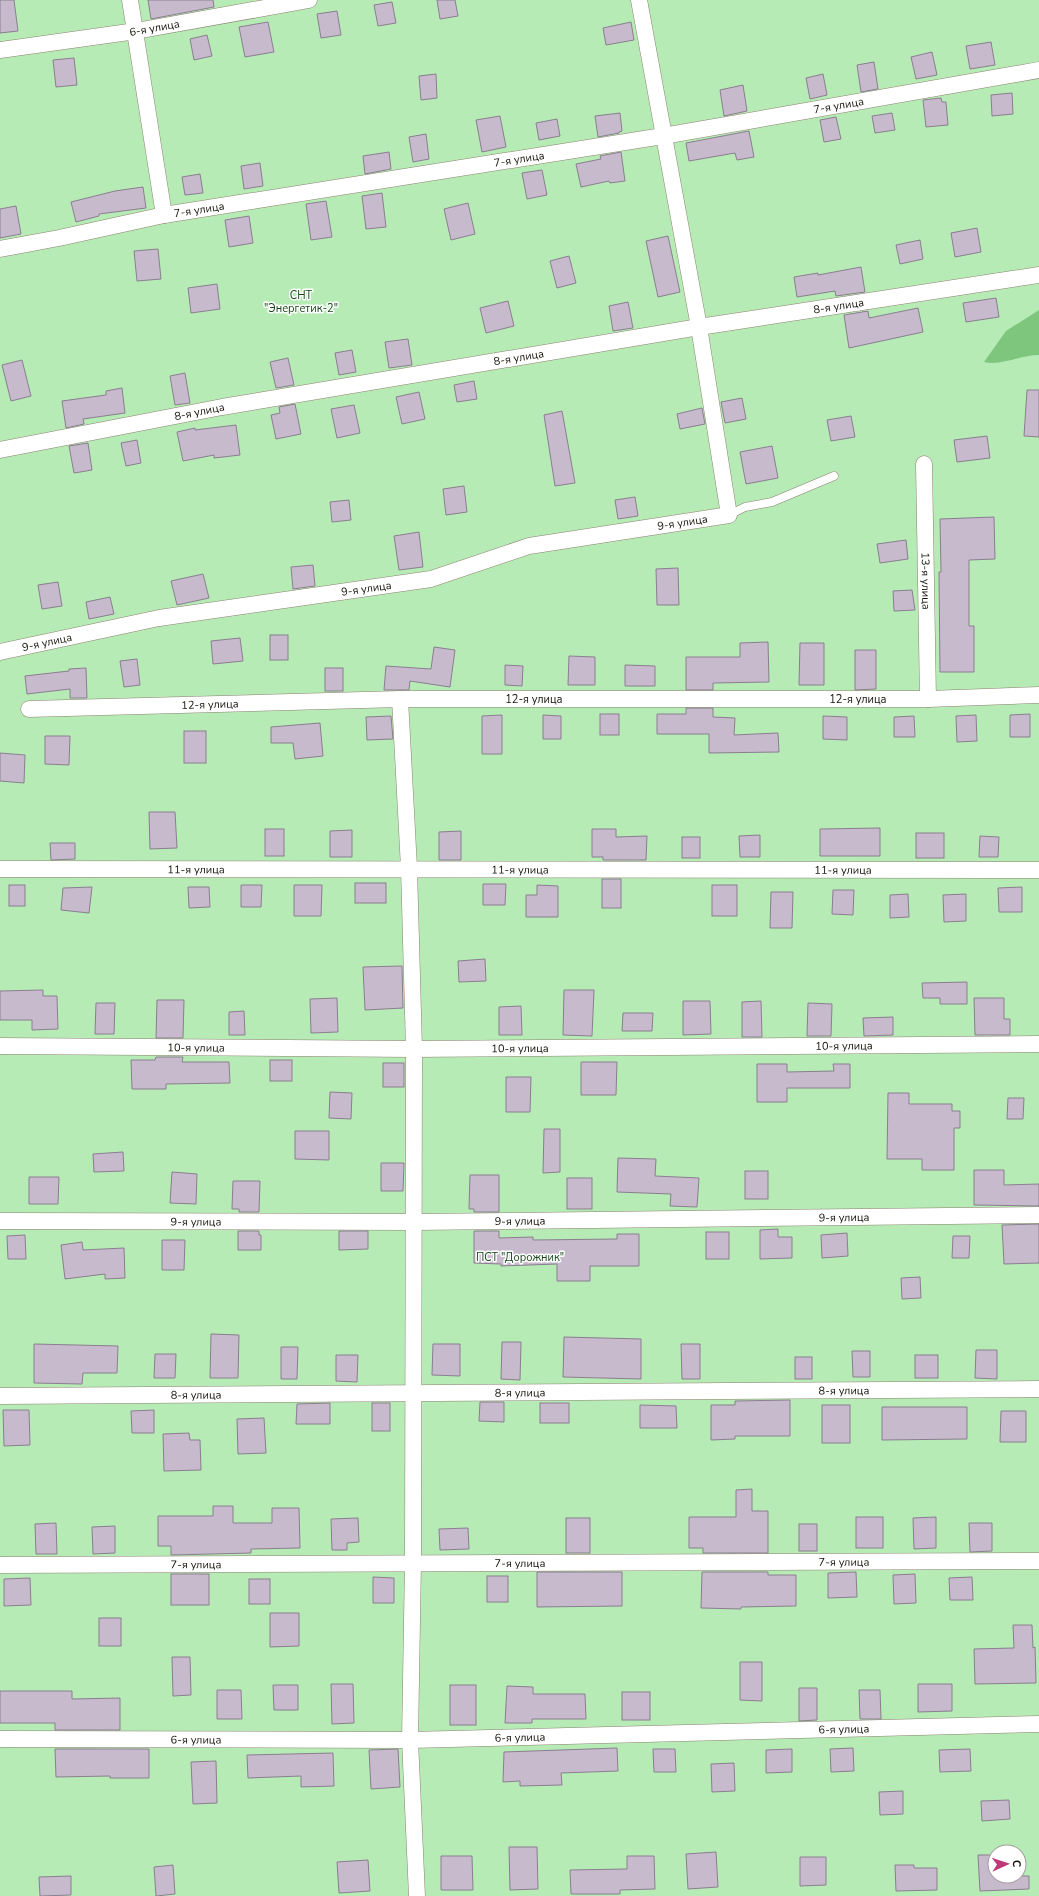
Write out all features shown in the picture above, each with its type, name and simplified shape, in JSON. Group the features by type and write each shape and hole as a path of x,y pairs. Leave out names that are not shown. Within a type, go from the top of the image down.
{"street":[{"path":"130,0 164,215"},
{"name":"6-я улица","path":"0,50 136,31 309,0"},
{"path":"639,0 699,328 729,514"},
{"name":"7-я улица","path":"0,249 59,238 164,215 663,136 1039,70"},
{"name":"8-я улица","path":"0,450 222,407 699,328 1039,275"},
{"name":"13-я улица","path":"924,464 928,699"},
{"name":"9-я улица","path":"0,652 159,618 431,579 529,546 729,514"},
{"name":"12-я улица","path":"28,709 400,700 928,699 1039,695"},
{"path":"400,700 409,868 414,1049 414,1394 410,1740 416,1896"},
{"name":"11-я улица","path":"0,869 409,868 1039,870"},
{"name":"10-я улица","path":"0,1046 414,1049 1039,1044"},
{"name":"9-я улица","path":"0,1221 413,1222 1039,1215"},
{"name":"8-я улица","path":"0,1396 1039,1389"},
{"name":"7-я улица","path":"0,1565 413,1562 1039,1561"},
{"name":"6-я улица","path":"0,1739 410,1740 1039,1724"}],"lane":[{"path":"729,514 745,507 772,502 834,476"}],"green space":[{"name":"ПСТ \"Дорожник\"","path":"0,0 1039,0 1039,1896 0,1896"},
{"path":"1039,310 1039,355 1032,355 998,363 984,362 1006,331"}],"building":[{"path":"0,0 14,0 18,31 0,33"},
{"path":"148,0 213,0 214,7 151,19"},
{"path":"437,0 455,0 458,16 440,19"},
{"path":"392,2 396,23 378,26 374,5"},
{"path":"337,11 341,35 321,38 317,14"},
{"path":"268,22 274,52 245,57 239,27"},
{"path":"631,22 634,40 606,45 603,28"},
{"path":"207,35 212,56 194,60 190,39"},
{"path":"991,42 995,65 970,69 966,46"},
{"path":"932,52 937,75 916,79 911,57"},
{"path":"74,58 77,85 56,87 53,60"},
{"path":"874,62 878,89 861,92 857,65"},
{"path":"436,74 437,98 421,100 419,76"},
{"path":"823,74 827,95 810,99 806,78"},
{"path":"743,85 747,111 724,116 720,90"},
{"path":"1012,93 1013,114 992,116 991,95"},
{"path":"941,98 942,102 946,102 948,125 926,127 923,100"},
{"path":"620,113 622,131 619,133 598,137 595,116"},
{"path":"892,113 895,130 875,133 872,116"},
{"path":"500,116 506,147 482,152 476,120"},
{"path":"836,117 841,139 824,142 820,120"},
{"path":"557,119 560,136 539,140 536,123"},
{"path":"749,131 754,157 737,160 735,153 689,161 686,143"},
{"path":"426,134 429,159 413,162 409,137"},
{"path":"389,152 391,169 365,174 363,156"},
{"path":"621,152 625,181 610,183 609,181 581,187 576,164 601,159 600,156"},
{"path":"260,163 263,186 244,189 241,166"},
{"path":"542,170 547,195 527,199 522,173"},
{"path":"200,174 203,193 185,195 182,177"},
{"path":"143,187 146,208 99,214 99,216 76,222 71,202 115,191"},
{"path":"382,193 386,227 366,229 362,196"},
{"path":"326,201 332,237 311,240 306,204"},
{"path":"468,203 475,234 451,240 444,209"},
{"path":"16,206 21,234 0,238 0,209"},
{"path":"249,216 253,243 229,247 225,220"},
{"path":"977,228 981,252 955,257 951,233"},
{"path":"668,236 680,292 658,297 646,241"},
{"path":"920,240 923,259 900,264 896,245"},
{"path":"158,249 161,279 137,281 134,251"},
{"path":"569,256 576,283 557,288 550,261"},
{"path":"861,267 865,292 836,296 835,291 797,297 794,277 818,273 818,275"},
{"path":"217,284 220,309 191,313 188,288"},
{"path":"996,298 999,317 966,322 963,303"},
{"path":"508,301 514,326 486,333 480,308"},
{"path":"628,302 633,328 613,331 609,306"},
{"path":"918,308 923,332 849,348 844,315 868,311 869,318"},
{"path":"408,339 412,365 389,368 385,342"},
{"path":"352,350 356,372 339,375 335,353"},
{"path":"288,358 294,385 276,388 270,362"},
{"path":"22,360 31,396 11,401 2,365"},
{"path":"185,373 190,403 175,405 170,376"},
{"path":"474,381 477,399 457,402 454,385"},
{"path":"122,388 125,413 83,419 84,424 66,428 62,401 106,395 106,391"},
{"path":"1027,390 1039,390 1039,437 1024,436"},
{"path":"419,392 425,419 402,424 396,397"},
{"path":"742,398 746,419 725,423 721,402"},
{"path":"295,404 301,434 276,439 271,415 280,413 279,407"},
{"path":"354,405 360,433 337,438 331,409"},
{"path":"702,408 705,424 680,429 677,414"},
{"path":"562,411 575,483 555,486 544,415"},
{"path":"851,416 855,437 831,441 827,420"},
{"path":"236,425 240,455 214,458 214,455 183,461 177,432 195,428 195,430"},
{"path":"987,436 990,458 957,462 954,440"},
{"path":"137,440 141,463 126,466 121,443"},
{"path":"88,443 92,470 74,473 69,446"},
{"path":"772,446 778,478 746,484 740,452"},
{"path":"464,486 467,512 446,515 443,489"},
{"path":"635,497 638,516 618,519 615,500"},
{"path":"349,500 351,520 332,522 330,502"},
{"path":"994,517 995,559 969,560 969,626 974,626 974,672 940,672 940,519"},
{"path":"419,532 423,567 399,570 394,536"},
{"path":"906,540 908,559 880,563 877,544"},
{"path":"313,565 315,586 293,589 291,567"},
{"path":"678,568 679,605 657,605 656,569"},
{"path":"203,574 209,598 177,605 171,581"},
{"path":"58,582 62,606 42,609 38,585"},
{"path":"912,590 915,610 894,611 893,591"},
{"path":"110,597 114,614 89,619 86,602"},
{"path":"270,635 288,635 288,660 270,660"},
{"path":"240,638 243,661 213,664 211,641"},
{"path":"768,642 769,682 713,683 713,690 686,690 686,657 740,657 740,643"},
{"path":"800,643 824,643 824,685 799,685"},
{"path":"434,647 455,650 450,687 410,681 409,690 384,690 386,666 431,669"},
{"path":"855,650 876,650 876,689 855,690"},
{"path":"569,656 595,657 595,685 568,685"},
{"path":"137,659 140,685 124,687 120,661"},
{"path":"505,665 523,666 522,686 505,685"},
{"path":"625,665 655,666 655,686 625,686"},
{"path":"86,668 87,698 70,698 70,689 27,694 25,676 69,671 69,669"},
{"path":"325,668 343,668 343,691 325,691"},
{"path":"686,708 713,708 713,717 735,718 734,735 778,733 779,752 709,753 709,734 657,734 657,714 686,714"},
{"path":"600,714 619,714 619,735 600,735"},
{"path":"1030,714 1030,737 1010,737 1010,715"},
{"path":"502,715 502,754 482,754 482,716"},
{"path":"543,715 561,716 561,739 543,739"},
{"path":"976,715 977,741 957,742 956,716"},
{"path":"391,716 393,739 367,740 366,717"},
{"path":"823,716 847,717 847,740 823,739"},
{"path":"914,716 915,737 894,737 894,717"},
{"path":"320,723 323,756 295,759 293,743 271,743 271,727"},
{"path":"184,731 206,731 206,763 184,763"},
{"path":"45,736 70,736 69,765 45,764"},
{"path":"0,753 25,755 24,783 0,781"},
{"path":"149,812 175,812 177,848 150,849"},
{"path":"880,828 880,856 820,856 820,829"},
{"path":"265,829 284,829 284,856 265,856"},
{"path":"592,829 616,829 616,837 647,836 646,860 603,860 603,857 592,857"},
{"path":"352,830 352,857 330,857 330,831"},
{"path":"461,831 461,860 439,860 439,832"},
{"path":"916,833 944,833 944,858 916,858"},
{"path":"760,835 760,857 740,857 739,836"},
{"path":"980,836 999,837 998,857 979,857"},
{"path":"682,837 700,837 700,858 682,858"},
{"path":"50,843 75,843 75,859 51,860"},
{"path":"602,879 621,879 621,908 602,908"},
{"path":"355,883 386,883 386,903 355,903"},
{"path":"483,884 506,884 505,905 483,905"},
{"path":"9,885 25,885 25,906 9,906"},
{"path":"241,885 262,885 261,907 241,907"},
{"path":"294,885 322,885 321,916 294,916"},
{"path":"537,885 558,886 558,917 526,917 526,895 537,895"},
{"path":"712,885 737,885 737,916 712,916"},
{"path":"92,887 89,913 61,910 63,888"},
{"path":"188,887 209,887 210,907 189,908"},
{"path":"1022,887 1022,912 999,912 998,888"},
{"path":"833,890 854,890 853,915 832,914"},
{"path":"771,892 793,892 792,928 770,928"},
{"path":"908,894 909,917 890,918 890,895"},
{"path":"966,894 966,921 944,922 943,895"},
{"path":"485,959 486,981 459,982 458,961"},
{"path":"402,966 403,1008 365,1010 363,967"},
{"path":"967,982 967,1004 940,1004 940,998 923,998 922,983"},
{"path":"43,990 43,996 57,996 58,1029 32,1030 32,1020 0,1020 0,991"},
{"path":"564,990 594,990 592,1036 563,1035"},
{"path":"337,998 338,1032 311,1033 310,999"},
{"path":"974,998 1004,998 1004,1019 1010,1019 1010,1035 975,1035"},
{"path":"157,1000 184,1000 183,1038 156,1038"},
{"path":"683,1001 710,1001 711,1034 683,1035"},
{"path":"761,1001 762,1037 742,1037 742,1002"},
{"path":"96,1003 115,1003 114,1034 95,1034"},
{"path":"808,1003 832,1004 831,1036 807,1036"},
{"path":"521,1006 522,1035 499,1035 499,1007"},
{"path":"244,1011 245,1035 229,1035 229,1012"},
{"path":"623,1013 653,1013 652,1031 622,1031"},
{"path":"893,1017 893,1035 864,1036 863,1018"},
{"path":"156,1057 183,1057 182,1062 229,1062 230,1083 166,1084 166,1089 132,1089 131,1060 155,1060"},
{"path":"270,1060 292,1060 292,1081 270,1081"},
{"path":"581,1062 617,1062 616,1095 581,1095"},
{"path":"383,1063 404,1063 404,1087 383,1087"},
{"path":"757,1064 787,1064 787,1072 834,1071 833,1064 850,1064 850,1088 787,1088 787,1102 757,1102"},
{"path":"506,1077 531,1077 530,1112 506,1112"},
{"path":"330,1092 352,1093 351,1119 329,1118"},
{"path":"888,1093 909,1093 909,1104 952,1104 952,1111 960,1111 960,1128 954,1128 954,1170 922,1170 922,1159 887,1159"},
{"path":"1008,1098 1024,1098 1023,1119 1007,1119"},
{"path":"544,1129 560,1129 560,1172 543,1173"},
{"path":"295,1131 329,1131 329,1160 295,1159"},
{"path":"123,1152 124,1171 94,1172 93,1154"},
{"path":"618,1158 656,1159 655,1176 699,1178 697,1207 670,1206 671,1194 617,1192"},
{"path":"381,1163 404,1163 403,1191 381,1191"},
{"path":"974,1170 1004,1170 1004,1185 1039,1184 1039,1206 974,1205"},
{"path":"745,1171 768,1171 768,1199 745,1199"},
{"path":"172,1172 197,1174 196,1204 170,1203"},
{"path":"470,1175 499,1175 499,1212 474,1212 474,1209 469,1209"},
{"path":"29,1177 59,1177 58,1204 29,1204"},
{"path":"567,1178 592,1178 592,1209 567,1209"},
{"path":"233,1181 260,1181 259,1212 239,1212 239,1209 232,1209"},
{"path":"1039,1224 1039,1263 1004,1264 1002,1225"},
{"path":"778,1229 778,1237 792,1237 792,1258 760,1259 760,1230"},
{"path":"238,1231 259,1231 259,1235 261,1235 261,1250 238,1250"},
{"path":"339,1231 368,1231 368,1249 339,1250"},
{"path":"474,1231 499,1231 499,1238 533,1237 533,1240 617,1239 617,1234 639,1234 639,1266 590,1266 590,1281 557,1281 557,1264 501,1266 501,1264 474,1263"},
{"path":"706,1232 729,1232 729,1259 706,1259"},
{"path":"847,1233 848,1256 822,1258 821,1235"},
{"path":"25,1235 26,1259 8,1259 7,1236"},
{"path":"953,1236 970,1236 969,1258 952,1258"},
{"path":"162,1240 185,1240 184,1270 162,1270"},
{"path":"82,1242 83,1250 124,1248 125,1278 105,1279 105,1274 65,1279 61,1245"},
{"path":"920,1277 921,1298 902,1299 901,1278"},
{"path":"211,1334 239,1335 238,1378 210,1378"},
{"path":"564,1337 641,1339 641,1379 563,1377"},
{"path":"502,1342 521,1342 520,1380 501,1379"},
{"path":"34,1344 118,1346 117,1373 83,1373 82,1384 34,1383"},
{"path":"433,1344 460,1344 460,1376 432,1375"},
{"path":"681,1344 700,1344 700,1379 682,1379"},
{"path":"281,1347 298,1347 297,1379 281,1379"},
{"path":"976,1350 997,1350 997,1379 975,1378"},
{"path":"852,1351 870,1351 870,1377 853,1377"},
{"path":"155,1354 176,1354 175,1378 154,1378"},
{"path":"336,1355 358,1355 357,1382 336,1381"},
{"path":"915,1355 938,1355 938,1378 915,1378"},
{"path":"795,1357 812,1357 812,1379 795,1379"},
{"path":"790,1400 790,1436 735,1436 735,1439 711,1440 711,1405 735,1405 735,1401"},
{"path":"480,1402 504,1402 504,1422 479,1421"},
{"path":"330,1403 330,1424 296,1424 297,1404"},
{"path":"372,1403 390,1403 390,1431 372,1431"},
{"path":"540,1403 569,1403 569,1423 540,1423"},
{"path":"640,1405 676,1406 677,1428 640,1428"},
{"path":"822,1405 850,1405 850,1443 822,1443"},
{"path":"882,1407 967,1407 967,1439 882,1440"},
{"path":"3,1410 29,1410 30,1445 4,1446"},
{"path":"154,1410 154,1433 132,1433 131,1411"},
{"path":"1001,1411 1026,1411 1026,1442 1000,1442"},
{"path":"264,1418 266,1453 238,1454 237,1419"},
{"path":"189,1433 190,1440 200,1440 201,1470 164,1471 163,1434"},
{"path":"752,1489 752,1511 768,1511 768,1553 703,1553 703,1548 689,1548 689,1517 736,1517 736,1490"},
{"path":"213,1506 233,1506 233,1523 272,1523 272,1508 299,1508 300,1548 251,1549 251,1553 171,1555 171,1546 158,1546 158,1516 213,1516"},
{"path":"856,1517 883,1517 883,1548 856,1548"},
{"path":"936,1517 936,1548 914,1549 913,1518"},
{"path":"358,1518 359,1542 347,1543 347,1550 332,1550 331,1519"},
{"path":"566,1518 590,1518 590,1553 566,1553"},
{"path":"56,1523 57,1554 36,1554 35,1524"},
{"path":"969,1523 992,1523 992,1551 970,1552"},
{"path":"799,1524 817,1524 817,1551 799,1551"},
{"path":"115,1526 115,1553 93,1554 92,1527"},
{"path":"468,1528 469,1549 440,1550 439,1529"},
{"path":"537,1572 622,1572 622,1606 537,1607"},
{"path":"702,1572 768,1572 768,1575 796,1575 796,1606 741,1607 741,1609 701,1608"},
{"path":"856,1572 857,1597 828,1598 828,1573"},
{"path":"171,1574 209,1574 209,1605 171,1605"},
{"path":"915,1574 916,1603 894,1604 893,1575"},
{"path":"487,1576 508,1576 508,1602 487,1602"},
{"path":"373,1577 394,1578 394,1603 373,1603"},
{"path":"972,1577 973,1600 950,1600 949,1578"},
{"path":"30,1578 31,1605 4,1606 4,1579"},
{"path":"249,1579 270,1579 270,1604 249,1604"},
{"path":"270,1613 299,1613 299,1646 270,1647"},
{"path":"99,1618 121,1618 121,1646 99,1646"},
{"path":"1013,1625 1032,1625 1033,1648 1035,1647 1036,1683 975,1684 974,1649 1014,1648"},
{"path":"172,1657 190,1657 191,1695 173,1696"},
{"path":"740,1662 762,1662 762,1701 740,1700"},
{"path":"331,1684 353,1684 354,1723 332,1724"},
{"path":"918,1684 952,1684 952,1711 918,1712"},
{"path":"273,1685 298,1685 298,1710 274,1710"},
{"path":"450,1685 476,1685 476,1725 450,1725"},
{"path":"507,1686 533,1687 533,1694 585,1694 586,1719 532,1719 532,1723 505,1723"},
{"path":"799,1688 817,1688 817,1720 799,1721"},
{"path":"217,1690 241,1690 242,1719 217,1719"},
{"path":"859,1690 880,1690 881,1719 860,1719"},
{"path":"0,1691 72,1691 72,1699 120,1698 120,1730 55,1730 55,1723 0,1723"},
{"path":"622,1692 650,1692 650,1720 622,1720"},
{"path":"617,1748 618,1771 561,1773 562,1785 520,1786 520,1781 503,1782 504,1752"},
{"path":"853,1748 854,1771 831,1772 830,1749"},
{"path":"55,1749 149,1749 149,1778 110,1778 110,1776 56,1777"},
{"path":"398,1749 400,1787 371,1789 369,1750"},
{"path":"653,1749 675,1749 676,1772 654,1772"},
{"path":"792,1749 792,1772 766,1773 766,1750"},
{"path":"970,1749 971,1771 940,1772 939,1750"},
{"path":"333,1753 334,1786 301,1787 301,1776 248,1778 247,1755"},
{"path":"216,1761 217,1803 193,1804 191,1762"},
{"path":"734,1763 735,1791 712,1792 711,1764"},
{"path":"903,1791 903,1814 880,1815 879,1792"},
{"path":"1009,1800 1010,1819 982,1821 981,1801"},
{"path":"509,1847 537,1847 538,1889 510,1890"},
{"path":"716,1852 718,1887 688,1889 686,1854"},
{"path":"978,1855 987,1855 987,1884 1027,1884 1027,1876 1029,1876 1029,1889 980,1891"},
{"path":"441,1856 472,1856 473,1890 441,1890"},
{"path":"627,1856 654,1856 655,1889 620,1890 620,1894 571,1894 570,1870 627,1869"},
{"path":"800,1857 826,1857 826,1885 800,1886"},
{"path":"368,1860 370,1891 339,1893 337,1862"},
{"path":"173,1865 175,1894 156,1896 154,1867"},
{"path":"895,1865 914,1865 914,1868 937,1868 937,1890 896,1891"},
{"path":"71,1876 71,1895 40,1896 39,1877"}],"park label":[{"name":"СHТ \"Энергетик-2\"","path":"301,301"}]}
